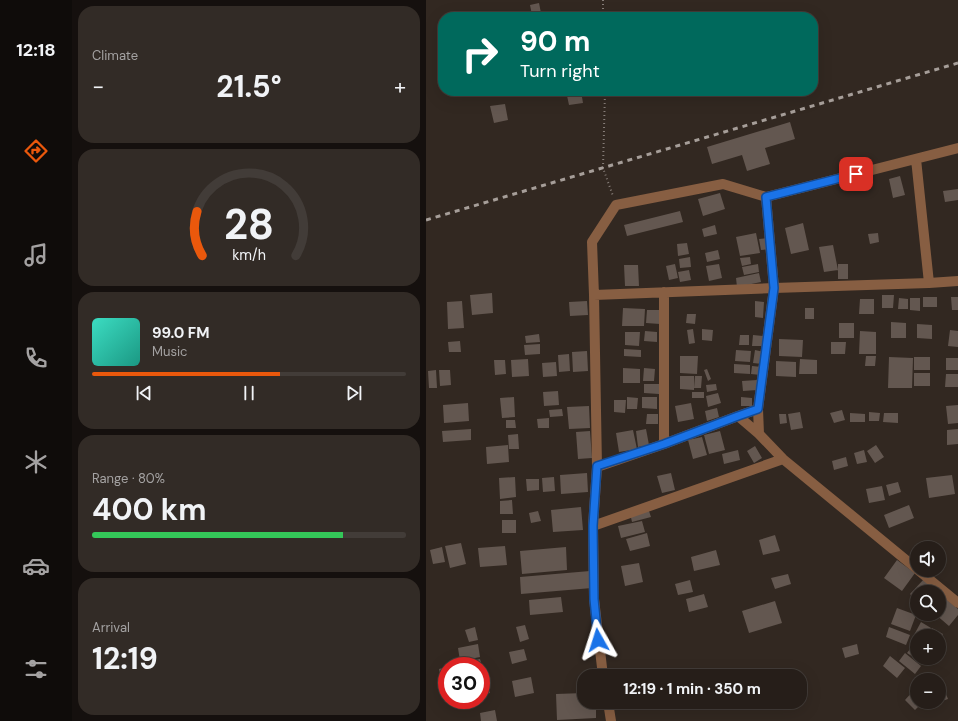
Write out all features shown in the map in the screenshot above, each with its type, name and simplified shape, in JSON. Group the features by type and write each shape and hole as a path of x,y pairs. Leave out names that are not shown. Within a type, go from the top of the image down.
{"street":[{"path":"602,669 594,599 593,526 597,466 592,242 616,205 723,184 766,197 958,148"},
{"path":"916,159 929,283"},
{"path":"759,434 758,409 774,288 766,197"},
{"path":"594,295 958,281"},
{"path":"664,292 664,444"},
{"path":"597,466 664,444 758,409"},
{"path":"738,416 783,458 910,563"},
{"path":"593,526 783,458"},
{"path":"926,577 958,603"},
{"path":"609,709 611,721"}],"path":[{"path":"603,0 603,12"},
{"path":"605,96 603,168 616,205"}],"building":[{"path":"539,3 541,12 531,12 530,5"},
{"path":"567,96 582,96 583,103 569,105"},
{"path":"505,104 508,120 494,123 490,106"},
{"path":"790,122 795,139 765,148 770,164 747,171 742,155 712,164 707,147"},
{"path":"900,176 905,195 893,198 889,179"},
{"path":"958,189 958,200 945,202 943,191"},
{"path":"720,193 725,209 703,216 698,199"},
{"path":"680,211 683,222 627,236 624,225"},
{"path":"803,223 809,250 791,254 785,228"},
{"path":"715,225 717,234 704,237 702,229"},
{"path":"756,233 760,253 740,256 736,237"},
{"path":"878,233 879,242 870,244 868,234"},
{"path":"767,238 769,249 761,250 759,239"},
{"path":"687,243 689,254 678,256 677,244"},
{"path":"833,245 838,270 824,272 819,247"},
{"path":"718,250 720,259 707,262 705,253"},
{"path":"690,257 691,267 680,268 679,259"},
{"path":"750,257 751,264 742,266 740,258"},
{"path":"675,264 678,278 669,280 666,266"},
{"path":"719,264 722,278 709,281 706,266"},
{"path":"758,264 759,272 744,275 742,267"},
{"path":"838,264 848,264 848,279 838,279"},
{"path":"624,265 638,265 639,286 625,286"},
{"path":"689,270 691,280 680,282 678,272"},
{"path":"759,273 761,282 737,287 736,278"},
{"path":"492,293 493,313 472,315 470,295"},
{"path":"882,295 894,295 893,308 882,308"},
{"path":"923,297 937,297 937,307 923,307"},
{"path":"951,297 958,297 958,310 952,310"},
{"path":"899,298 908,299 908,309 898,309"},
{"path":"910,298 920,298 920,311 910,310"},
{"path":"860,299 874,299 874,314 859,314"},
{"path":"462,301 464,328 448,329 447,302"},
{"path":"587,301 588,315 570,316 569,302"},
{"path":"755,301 764,302 763,318 755,317"},
{"path":"623,308 645,309 644,326 622,326"},
{"path":"805,308 814,308 814,319 805,319"},
{"path":"647,310 660,310 660,324 646,323"},
{"path":"687,314 696,314 695,324 686,323"},
{"path":"891,322 906,323 906,338 891,338"},
{"path":"839,323 854,323 854,338 839,338"},
{"path":"917,324 932,325 932,339 917,338"},
{"path":"693,329 695,343 689,344 687,330"},
{"path":"702,329 713,330 712,341 702,340"},
{"path":"950,330 958,331 958,347 948,346"},
{"path":"645,331 657,332 657,342 644,341"},
{"path":"860,331 876,332 876,354 859,354"},
{"path":"625,332 640,332 639,346 625,345"},
{"path":"539,334 540,342 526,343 525,336"},
{"path":"740,335 749,335 749,345 739,345"},
{"path":"753,335 763,336 762,346 752,346"},
{"path":"779,339 803,340 802,357 779,356"},
{"path":"460,341 461,352 449,352 448,342"},
{"path":"831,342 846,342 845,354 831,354"},
{"path":"540,344 540,354 525,355 524,345"},
{"path":"624,349 641,350 641,357 624,356"},
{"path":"736,350 751,351 750,362 735,361"},
{"path":"755,350 764,352 762,364 753,363"},
{"path":"587,351 588,371 573,372 572,352"},
{"path":"569,354 570,371 559,372 558,355"},
{"path":"680,356 698,356 697,374 680,373"},
{"path":"866,356 876,356 875,366 865,366"},
{"path":"889,357 913,358 912,388 888,388"},
{"path":"914,357 930,357 930,370 914,370"},
{"path":"946,358 958,358 958,370 946,370"},
{"path":"528,359 529,376 512,377 511,360"},
{"path":"800,359 817,360 817,374 799,374"},
{"path":"494,360 505,360 506,374 495,375"},
{"path":"776,361 796,362 796,377 776,376"},
{"path":"556,362 557,376 543,377 542,363"},
{"path":"734,364 750,365 750,374 734,373"},
{"path":"752,366 762,367 761,375 751,374"},
{"path":"623,368 640,369 640,383 623,383"},
{"path":"644,368 655,369 654,381 643,381"},
{"path":"707,369 711,379 708,381 704,370"},
{"path":"436,370 437,388 429,388 428,371"},
{"path":"439,370 450,370 451,385 440,386"},
{"path":"914,373 930,373 930,386 914,386"},
{"path":"946,374 958,374 958,387 945,387"},
{"path":"680,376 694,376 694,390 680,389"},
{"path":"695,376 702,376 701,388 694,388"},
{"path":"757,380 757,390 743,391 742,381"},
{"path":"644,384 659,384 659,394 644,393"},
{"path":"716,384 717,390 707,392 706,385"},
{"path":"558,391 559,405 544,406 543,392"},
{"path":"692,392 704,392 704,398 692,398"},
{"path":"718,393 721,403 708,407 706,396"},
{"path":"514,397 515,417 502,418 500,398"},
{"path":"627,397 638,398 637,409 627,409"},
{"path":"642,397 657,397 657,409 642,408"},
{"path":"741,397 752,398 752,406 741,406"},
{"path":"614,400 626,400 625,413 614,412"},
{"path":"468,403 469,421 444,423 443,405"},
{"path":"691,403 694,419 678,422 675,406"},
{"path":"958,405 958,423 948,424 946,406"},
{"path":"589,406 590,428 569,429 567,407"},
{"path":"717,408 719,417 707,421 705,411"},
{"path":"562,409 563,416 550,417 549,410"},
{"path":"842,410 845,420 834,423 830,413"},
{"path":"800,412 803,428 791,430 788,414"},
{"path":"869,412 880,413 879,421 869,421"},
{"path":"850,413 865,414 865,422 850,422"},
{"path":"884,413 898,413 898,423 883,422"},
{"path":"647,414 658,414 658,424 646,424"},
{"path":"779,414 786,414 787,423 780,424"},
{"path":"549,418 549,428 538,428 537,419"},
{"path":"506,420 515,420 516,428 506,428"},
{"path":"471,429 471,440 443,442 442,431"},
{"path":"646,429 649,445 638,447 636,431"},
{"path":"958,429 958,444 947,445 947,430"},
{"path":"633,430 637,449 619,452 616,433"},
{"path":"590,431 592,458 578,459 576,432"},
{"path":"720,431 725,450 709,454 704,435"},
{"path":"518,434 519,449 509,449 508,435"},
{"path":"702,437 707,455 693,459 688,440"},
{"path":"508,445 509,462 487,464 486,447"},
{"path":"876,445 884,457 875,463 867,451"},
{"path":"755,446 762,458 754,463 747,451"},
{"path":"738,450 740,460 724,464 722,454"},
{"path":"864,450 867,462 857,464 854,453"},
{"path":"846,457 848,466 834,470 832,461"},
{"path":"587,473 588,492 561,494 560,475"},
{"path":"671,473 675,490 662,493 657,476"},
{"path":"952,475 955,494 929,498 926,478"},
{"path":"515,477 516,497 500,499 499,478"},
{"path":"554,477 555,491 543,492 542,478"},
{"path":"526,479 539,479 539,490 527,491"},
{"path":"898,482 901,492 889,496 886,485"},
{"path":"882,486 885,500 869,503 866,489"},
{"path":"512,500 513,514 500,514 500,501"},
{"path":"909,505 914,518 889,528 884,515"},
{"path":"581,507 583,530 553,532 551,510"},
{"path":"648,508 651,517 632,522 630,513"},
{"path":"538,511 541,521 531,523 529,513"},
{"path":"502,520 516,520 516,533 502,533"},
{"path":"642,521 645,532 621,538 618,526"},
{"path":"647,533 650,546 630,551 626,539"},
{"path":"775,535 780,551 763,555 759,540"},
{"path":"461,543 466,564 450,568 445,546"},
{"path":"505,546 507,565 480,567 478,548"},
{"path":"442,547 445,562 433,564 430,550"},
{"path":"566,547 567,570 522,574 520,551"},
{"path":"716,550 720,565 694,571 691,557"},
{"path":"897,560 910,569 910,577 912,577 902,591 884,578"},
{"path":"639,563 643,582 625,586 621,566"},
{"path":"590,571 592,588 521,594 520,577"},
{"path":"788,574 791,584 775,589 771,578"},
{"path":"924,579 930,585 918,585"},
{"path":"690,580 693,592 678,595 675,584"},
{"path":"704,594 708,607 689,612 686,599"},
{"path":"561,597 563,612 530,615 529,600"},
{"path":"946,599 958,609 958,615 949,626 943,621 946,621"},
{"path":"775,601 782,623 749,633 742,611"},
{"path":"897,608 910,613 910,621 914,621 910,631 891,624"},
{"path":"921,622 931,628 930,629 917,629"},
{"path":"525,625 529,639 520,642 516,627"},
{"path":"475,627 478,640 469,642 465,630"},
{"path":"889,627 910,635 906,645 886,637"},
{"path":"478,644 480,657 459,657 458,648"},
{"path":"857,644 859,654 845,658 842,648"},
{"path":"524,649 527,660 512,664 509,652"},
{"path":"905,653 910,657 910,665 921,666 916,673 914,673 899,661"},
{"path":"890,656 905,668 897,678 883,666"},
{"path":"531,677 534,693 515,697 512,681"},
{"path":"577,693 577,709 596,709 596,718 557,720 556,694"},
{"path":"910,694 910,705 905,700"},
{"path":"495,710 497,721 481,721 480,713"}],"railway":[{"path":"426,220 958,63"}],"route":[{"path":"598,640 594,599 593,526 597,466 664,444 758,409 774,288 766,197 856,174"}]}
